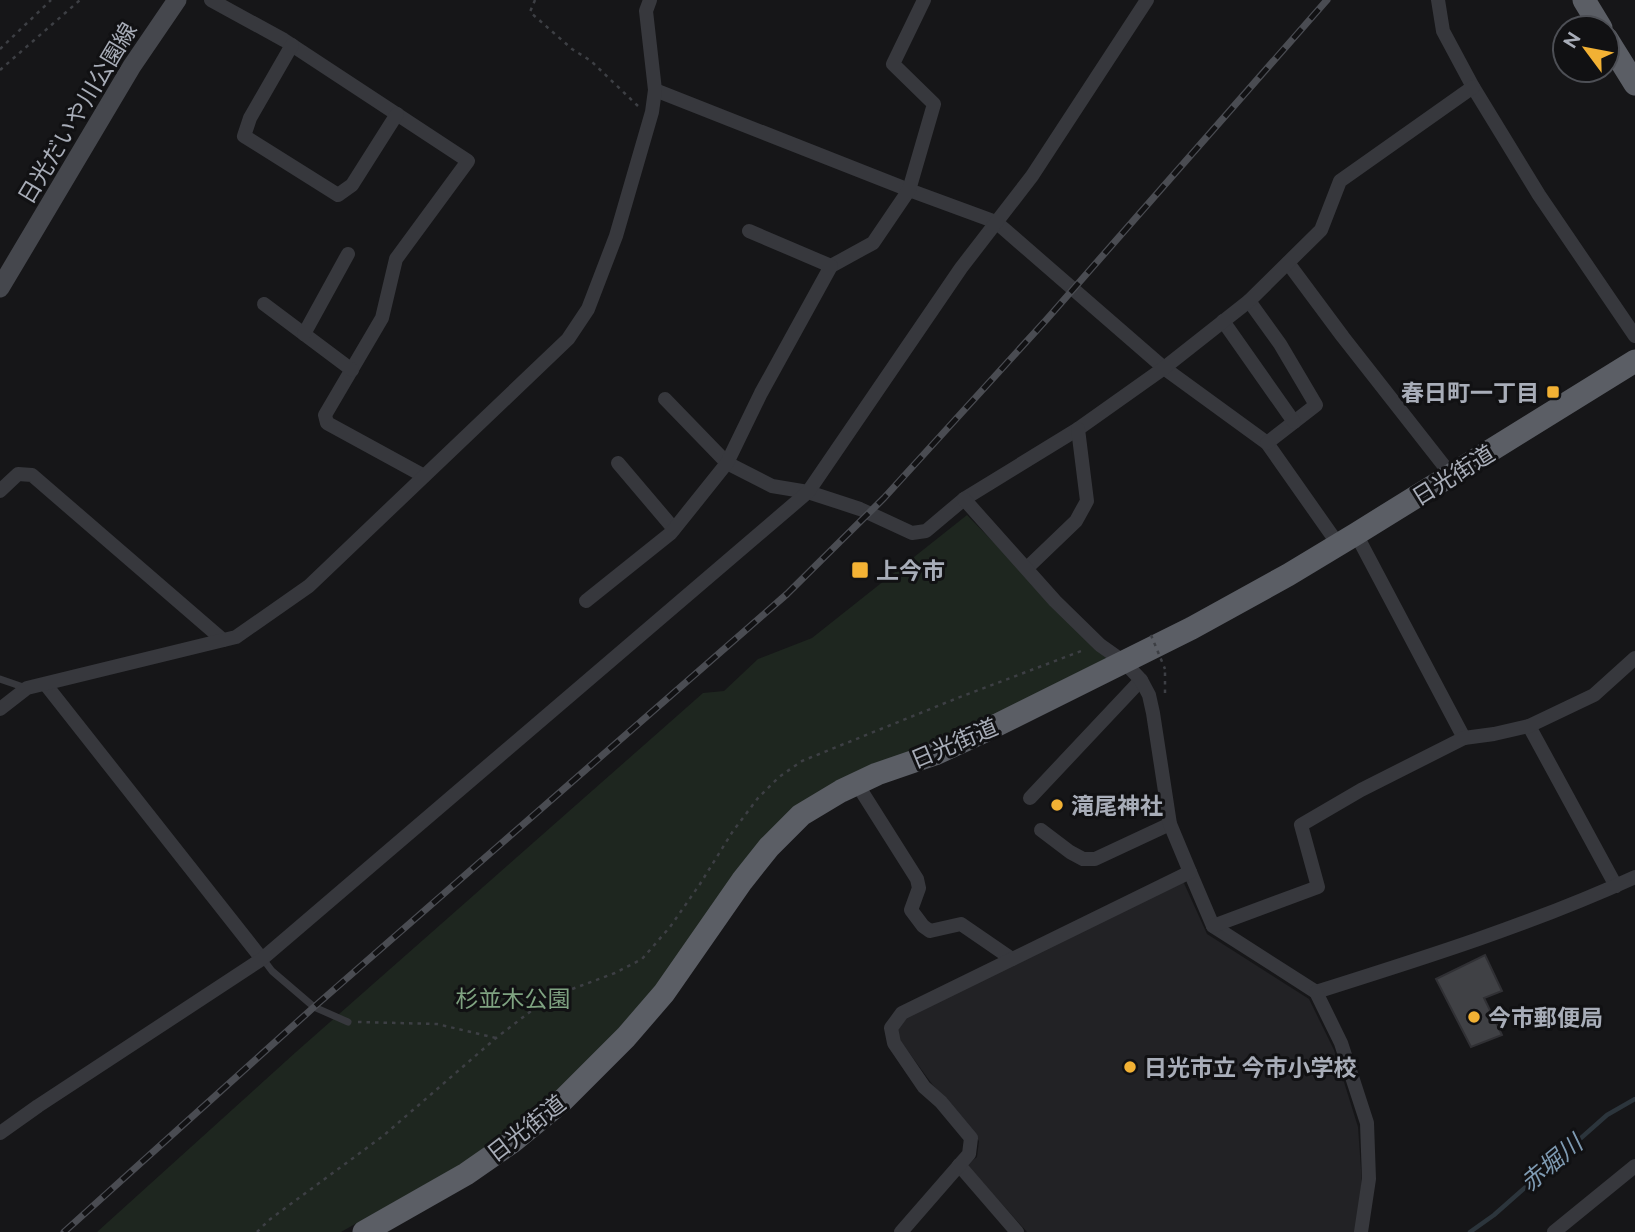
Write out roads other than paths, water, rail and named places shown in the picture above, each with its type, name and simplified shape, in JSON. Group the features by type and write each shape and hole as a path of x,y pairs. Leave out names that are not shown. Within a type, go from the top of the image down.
{"highway":[{"path":"1627,55 1635,84"},
{"name":"日光街道","path":"364,1232 392,1225 512,1142 562,1101 626,1037 664,993 742,881 769,847 801,815 877,774 948,748 1192,628 1288,575 1635,361"}],"main road":[{"name":"日光だいや川公園線","path":"0,288 132,66 177,0"}],"street":[{"path":"211,0 292,45 468,161 396,259 382,318 326,415 327,423 424,476"},
{"path":"0,709 27,688 236,637 309,586 568,339 588,309 616,236 652,111 655,90 646,11 650,0"},
{"path":"586,601 674,529 727,463 761,393 831,266 873,243 909,190 934,104 893,64 924,0"},
{"path":"0,1133 262,958 808,492 954,279 1032,176 1147,0"},
{"path":"1438,0 1443,32 1473,87 1539,195 1635,336"},
{"path":"292,45 250,118 244,136 338,195 352,185 397,114"},
{"path":"665,400 727,463 772,486 808,492 860,509 912,533 926,531 964,499 1078,429 1164,368 1249,301 1321,230 1340,181 1473,87"},
{"path":"655,90 996,222 1164,368 1266,443 1347,539 1464,738"},
{"path":"749,231 831,266"},
{"path":"304,334 348,254"},
{"path":"1288,262 1452,476"},
{"path":"1249,301 1280,344 1316,405 1266,443"},
{"path":"264,303 352,370"},
{"path":"1223,321 1294,422"},
{"path":"1027,568 1076,521 1087,501 1078,429"},
{"path":"618,463 674,529"},
{"path":"0,491 18,474 32,475 223,640"},
{"path":"964,499 1055,601 1141,680 1149,695 1153,713 1170,824 1213,926 1316,992 1341,1043 1367,1123 1369,1179 1361,1232"},
{"path":"1213,926 1318,887 1301,825 1361,790 1464,738 1529,726 1594,695 1635,658"},
{"path":"1030,798 1141,680"},
{"path":"46,685 262,958"},
{"path":"1529,726 1616,886"},
{"path":"857,784 917,879 919,888 911,910 923,926 930,931 961,924 1012,959"},
{"path":"1041,830 1076,856 1095,859 1170,824"},
{"path":"901,1232 969,1154 971,1138 941,1102 924,1087 894,1043 891,1028 902,1013 1190,872"},
{"path":"1316,992 1444,952 1584,901 1635,877"},
{"path":"959,1165 1017,1232"},
{"path":"1554,1232 1635,1166"}],"lane":[{"path":"0,679 27,688"},
{"path":"262,958 272,971 314,1007 348,1022"}],"waterway":[{"name":"赤堀川","path":"1470,1232 1494,1215 1607,1115 1635,1099"}],"railway":[{"path":"64,1232 314,1007 787,594 884,498 1047,319 1327,0"}],"place":[{"name":"春日町一丁目","path":"1553,392"},
{"name":"上今市","path":"860,570"},
{"name":"滝尾神社","path":"1057,805"},
{"name":"今市郵便局","path":"1474,1017"},
{"name":"日光市立 今市小学校","path":"1130,1067"}],"park label":[{"name":"杉並木公園","path":"513,998"}]}
